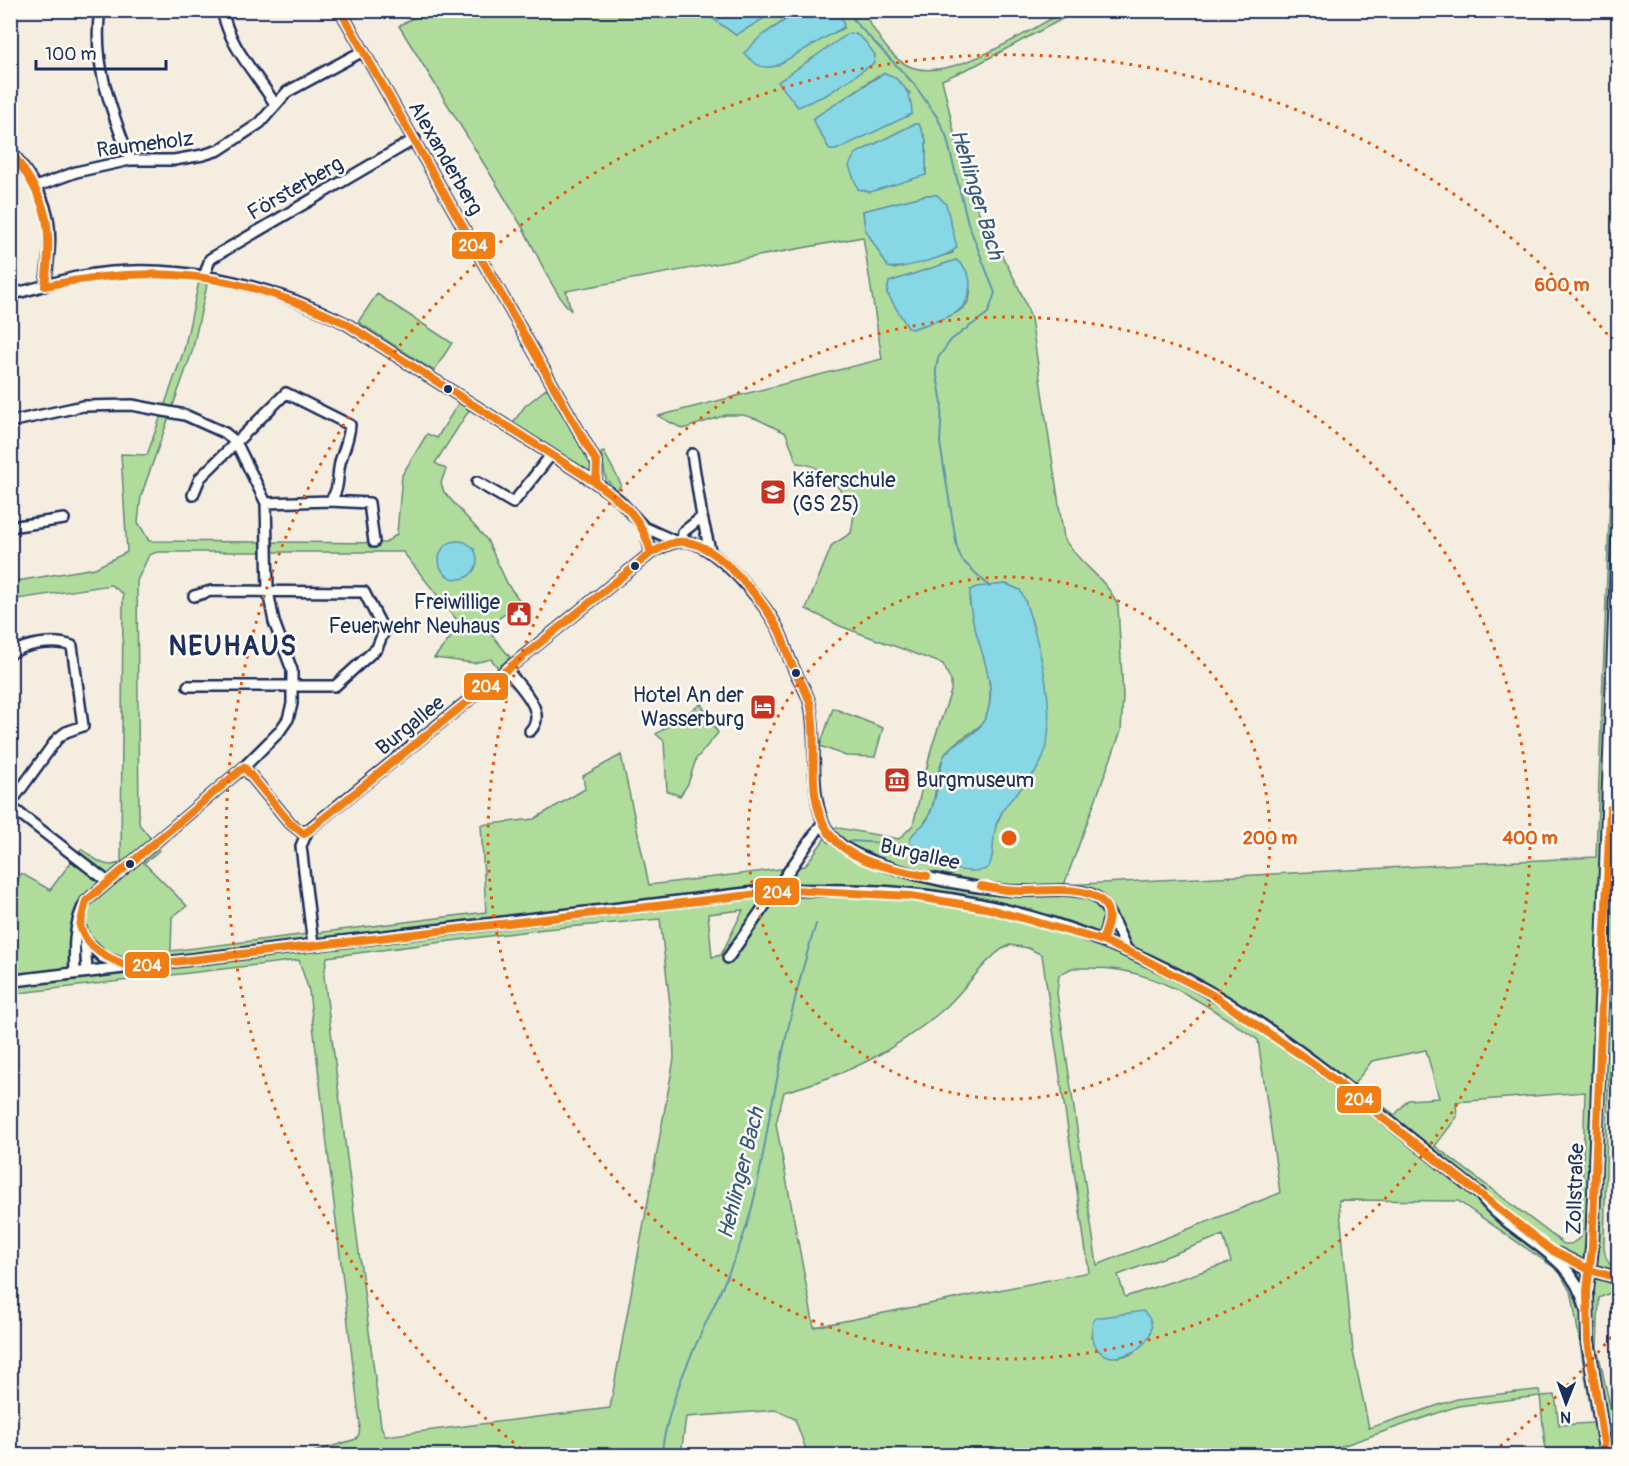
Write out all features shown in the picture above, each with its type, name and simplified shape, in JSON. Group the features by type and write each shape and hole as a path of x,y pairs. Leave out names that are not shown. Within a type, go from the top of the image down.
{"main road":[{"name":"Zollstraße","path":"1606,1455 1590,1358 1587,1291 1590,1270 1608,855 1616,810 1618,537"}],"street":[{"path":"100,10 98,35 101,74 106,97 130,160"},
{"path":"222,10 226,27 238,53 275,104"},
{"name":"Alexanderberg","path":"340,10 597,463 596,483"},
{"name":"Raumeholz","path":"38,186 76,172 130,160 174,160 211,153 237,140 260,123 287,92 363,51"},
{"name":"Försterberg","path":"204,277 210,259 415,139"},
{"path":"10,149 38,186 51,231 45,286"},
{"path":"10,295 78,277 124,272 204,277 269,290 307,304 345,323 596,483 619,500 644,527 679,542 710,550 722,560 776,623 808,698 823,822 728,958"},
{"path":"192,495 200,478 286,393 350,425 349,440 340,461 338,492 330,501"},
{"path":"10,422 68,408 132,405 185,415 225,433 236,442 266,503 268,591 274,622 290,663 292,686 288,719 279,732 244,767 86,901 74,941 81,973"},
{"path":"692,454 710,550"},
{"path":"477,482 513,503 551,455"},
{"path":"266,503 330,501 369,503 374,542"},
{"path":"679,542 683,532 702,517"},
{"path":"10,527 64,519"},
{"path":"644,527 651,553"},
{"name":"Burgallee","path":"304,834 651,553 679,542"},
{"path":"188,686 335,686 377,648 384,631 364,592 211,591 194,596"},
{"path":"10,654 26,647 57,642 72,646 83,726 66,732 57,739 10,805 108,882"},
{"path":"507,670 536,712 535,724 530,731"},
{"path":"244,767 290,823 304,834 301,846 313,945"},
{"name":"Burgallee","path":"823,822 841,845 880,866 999,889 1080,892 1093,895 1101,901 1128,952"},
{"path":"1608,855 1618,842"},
{"path":"10,981 759,892 867,891 930,896 1028,917 1102,941 1215,996 1258,1024 1551,1250 1590,1270 1618,1278"},
{"path":"1102,941 1109,918"},
{"path":"79,921 85,940 92,950 103,957 130,967"},
{"path":"81,973 85,940"},
{"path":"1480,1194 1490,1207 1562,1264 1577,1282 1588,1321"}],"green space":[{"path":"427,10 715,10 712,18 736,35 776,11 799,11 761,36 811,44 844,28 840,11 862,11 881,40 898,60 922,69 942,69 986,54 1065,11 1077,11 976,65 942,80 971,193 1020,290 1031,319 1064,538 1077,556 1107,587 1118,606 1123,696 1121,731 1064,885 1596,857 1618,290 1618,1039 1612,1038 1608,1094 1604,1244 1607,1260 1618,1270 1618,1293 1612,1292 1599,1298 1597,1347 1614,1424 1618,1455 1546,1455 1540,1396 1458,1406 1313,1456 808,1455 795,1419 776,1410 686,1417 681,1455 304,1455 356,1439 360,1425 309,991 299,960 11,994 11,897 21,873 50,890 81,849 105,864 121,862 123,594 111,585 11,600 11,582 95,568 127,552 121,454 147,455 184,350 199,281 207,285 192,352 141,496 138,522 149,541 385,543 397,534 402,475 427,434 437,438 459,402 470,409 435,463 446,469 441,483 444,492 487,540 508,585 521,602 486,628 510,657 498,668 491,659 474,663 434,658 461,625 403,552 157,552 149,555 137,581 139,824 160,850 144,863 187,906 172,917 171,951 486,912 481,825 534,819 585,789 583,776 621,755 649,885 805,866 833,827 899,839 913,825 932,746 951,691 951,681 943,664 840,626 806,609 832,545 851,533 855,508 823,473 807,464 797,463 786,433 743,415 726,415 683,429 658,416 882,359 863,237 566,291 571,311 556,291 521,225 399,26","holes":["855,33 875,55 873,63 826,95","877,76 901,85 910,93 875,128 845,144 830,149 813,120","914,124 919,125 926,140 926,175 855,154","927,195 937,195 953,253 894,269 888,266 865,229 863,211","956,260 970,290 965,306 949,317 912,329 887,293 889,282","1006,584 1020,590 1032,622 1030,777 1005,805 992,835 922,860 914,854 909,845 929,815 944,755 954,744 976,729 988,711 990,685 969,599 982,588","743,910 721,955 712,957 708,914","660,919 673,1030 674,1059 610,1408 385,1436 381,1426 324,976 327,957 545,929","1010,945 1028,948 1042,955 1089,1272 814,1327 776,1124 784,1092 850,1069 889,1049 945,1008 986,963","1072,968 1113,969 1157,981 1192,997 1258,1040 1280,1193 1097,1265 1057,993 1059,975","1426,1050 1439,1098 1408,1100 1395,1115 1354,1084 1372,1061","1585,1092 1581,1237 1571,1244 1564,1244 1435,1146 1457,1117 1456,1102","1339,1200 1458,1201 1559,1271 1572,1295 1593,1423 1559,1425 1555,1395 1541,1396 1539,1390 1457,1399 1369,1428 1353,1352","1223,1235 1231,1262 1125,1297 1118,1275","1143,1312 1133,1354 1118,1357 1091,1338 1093,1321 1096,1318"]},
{"path":"377,294 452,343 434,371 358,322"},
{"path":"550,386 594,467 591,475 512,424 525,406"},
{"path":"604,452 621,484 617,491 606,479 601,453"},
{"path":"701,704 718,733 696,759 688,784 680,796 667,791 664,741 656,734"},
{"path":"833,708 883,728 875,757 846,756 820,746"}],"water":[{"path":"715,10 776,11 736,35 712,18"},
{"path":"799,11 840,11 844,27 776,66 758,65 744,53 761,36"},
{"path":"849,33 861,37 867,44 875,55 874,63 826,95 798,107 778,82"},
{"path":"884,73 891,75 901,83 908,94 912,114 836,150 830,150 812,119"},
{"path":"914,124 919,124 926,140 926,175 870,192 858,189 849,166 855,154"},
{"path":"927,195 937,195 946,204 957,247 945,255 924,262 903,267 888,267 865,229 863,211"},
{"path":"956,260 962,264 970,280 968,296 964,304 951,316 912,329 908,328 887,293 889,282"},
{"path":"458,541 471,547 477,560 471,573 458,579 445,573 439,560 445,547"},
{"path":"1006,584 1020,590 1025,600 1042,660 1048,706 1046,749 1039,766 1007,805 998,820 990,864 980,871 958,870 921,857 913,851 910,841 930,813 943,758 951,748 977,730 988,710 989,677 970,606 970,590 976,587"},
{"path":"1143,1311 1151,1323 1149,1335 1141,1346 1128,1354 1114,1357 1102,1353 1094,1342 1093,1321 1096,1318"}],"waterway":[{"name":"Hehlinger Bach","path":"848,10 856,23 914,84 937,117 946,135 968,223 995,293 988,313 951,340 938,358 936,370 942,403 940,443 957,548 962,560 990,587"},
{"name":"Hehlinger Bach","path":"851,841 911,845"},
{"name":"Hehlinger Bach","path":"661,1456 666,1427 685,1370 749,1220 790,1018 816,924"}],"transit line":[{"name":"204","path":"340,10 597,463 596,483"},
{"name":"204","path":"10,150 33,184 45,214 48,245 45,286"},
{"name":"204","path":"45,286 86,279 162,274 234,283 307,306 345,323 596,483 631,513 642,530 651,553"},
{"name":"204","path":"304,834 651,553 676,542 685,542 698,545 711,552 738,575 761,603 779,632 810,703 814,735 816,802 829,833 838,843 861,858 887,867 927,876"},
{"name":"204","path":"244,767 86,901 80,926 88,941 99,952 130,967 793,890 911,896 986,908 1100,940 1138,956 1211,994 1314,1064 1551,1250 1590,1270 1618,1278"},
{"name":"204","path":"244,767 290,823 304,834"},
{"name":"204","path":"1606,1456 1588,1341 1587,1291 1592,1248 1610,809 1618,806"},
{"name":"204","path":"981,886 1014,891 1077,891 1098,898 1105,905 1108,914 1108,923 1102,941"}],"place":[{"name":"Käferschule (GS 25)","path":"773,492"},
{"name":"Freiwillige Feuerwehr Neuhaus","path":"519,614"},
{"name":"Hotel An der Wasserburg","path":"763,707"},
{"name":"Burgmuseum","path":"897,780"}],"district":[{"name":"NEUHAUS","path":"233,646"}]}
